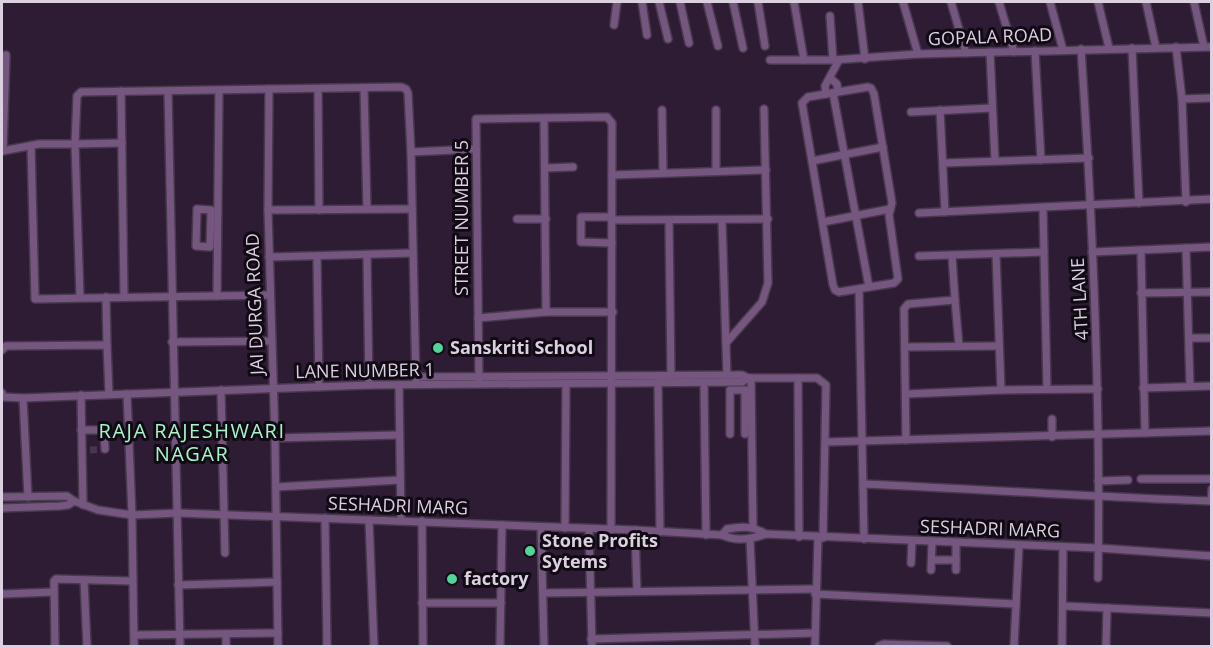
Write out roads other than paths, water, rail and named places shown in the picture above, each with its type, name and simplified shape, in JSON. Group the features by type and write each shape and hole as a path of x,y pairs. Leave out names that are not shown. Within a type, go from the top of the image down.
{"street":[{"path":"614,25 616,2"},
{"path":"642,2 647,35"},
{"path":"659,2 668,39"},
{"path":"680,2 689,43"},
{"path":"707,2 718,46"},
{"path":"733,2 743,48"},
{"path":"758,2 765,46"},
{"path":"794,2 804,60"},
{"path":"858,2 865,59"},
{"path":"903,2 918,54"},
{"path":"951,2 966,53"},
{"path":"999,2 1014,52"},
{"path":"1050,2 1063,50"},
{"path":"1098,2 1109,48"},
{"path":"1146,2 1156,48"},
{"path":"1194,2 1208,47"},
{"path":"830,16 836,60 825,86 833,93"},
{"path":"1176,47 1182,99 1186,202"},
{"name":"GOPALA ROAD","path":"770,60 836,60 918,54 1208,47"},
{"path":"1132,48 1139,203"},
{"name":"4TH LANE","path":"1081,49 1089,159 1098,389 1098,578"},
{"path":"1035,51 1041,160"},
{"path":"990,52 995,161"},
{"path":"6,55 2,104 2,151 30,146 122,144"},
{"path":"830,78 837,84 833,93 869,287"},
{"path":"80,297 75,144 77,96 81,92 401,87 406,89 411,152 416,380"},
{"path":"364,88 367,209"},
{"path":"871,88 874,94 892,203 889,215 898,279 894,283 840,292 833,288 802,103 808,97 833,93 871,88"},
{"name":"JAI DURGA ROAD","path":"269,89 267,210 275,438 278,646"},
{"path":"318,89 319,210"},
{"path":"218,296 214,216 219,90"},
{"path":"121,91 124,296"},
{"path":"168,91 180,646"},
{"path":"1182,99 1212,98"},
{"path":"911,112 992,108"},
{"path":"726,343 762,302 768,283 764,109"},
{"path":"662,110 663,173"},
{"path":"716,110 716,171"},
{"path":"940,110 945,212"},
{"path":"546,312 546,219 549,187 545,168 544,119 604,116 612,123 611,530"},
{"name":"STREET NUMBER 5","path":"479,380 476,119 544,119"},
{"path":"30,146 35,299 269,295"},
{"path":"812,160 883,147"},
{"path":"411,152 476,149"},
{"path":"943,162 1089,159"},
{"path":"545,168 573,167"},
{"path":"612,175 766,170"},
{"path":"919,213 1212,199"},
{"path":"214,216 210,208 196,210 196,246 210,247 214,240"},
{"path":"1043,208 1047,389"},
{"path":"267,210 412,209"},
{"path":"823,222 890,209"},
{"path":"612,243 581,243 580,218 669,221 768,219"},
{"path":"517,219 546,219"},
{"path":"722,220 727,379"},
{"path":"669,221 671,379"},
{"path":"1092,252 1212,247"},
{"path":"1186,248 1190,386"},
{"path":"1140,250 1145,433"},
{"path":"919,256 1044,252"},
{"path":"269,257 413,253"},
{"path":"996,254 1001,390"},
{"path":"367,256 369,385"},
{"path":"952,256 959,346"},
{"path":"317,257 319,387"},
{"path":"859,289 864,539"},
{"path":"1141,293 1212,292"},
{"path":"106,297 109,394"},
{"path":"906,440 905,305 955,300"},
{"path":"478,318 546,312 613,312"},
{"path":"1189,338 1212,338"},
{"path":"172,342 271,341"},
{"path":"2,350 6,346 107,345"},
{"path":"905,347 999,346"},
{"path":"671,379 704,383 742,375 749,378 817,378 826,385 826,442 821,538 815,592 815,646"},
{"path":"749,378 748,415 753,527"},
{"path":"798,378 800,537"},
{"path":"479,380 566,384 613,379"},
{"path":"658,379 660,532"},
{"path":"479,380 727,379"},
{"name":"LANE NUMBER 1","path":"2,395 23,398 399,385 416,380 479,380"},
{"path":"704,383 706,535"},
{"path":"565,528 566,384"},
{"path":"399,385 401,521"},
{"path":"1143,388 1212,386"},
{"path":"730,434 730,389 745,390 748,415 745,434"},
{"path":"906,394 1098,389"},
{"path":"221,390 225,553"},
{"path":"128,394 134,646"},
{"path":"81,396 83,505"},
{"path":"23,398 28,497"},
{"path":"730,416 748,415"},
{"path":"1052,419 1052,436"},
{"path":"81,432 105,430 105,449"},
{"path":"826,442 1212,431"},
{"path":"81,432 90,435"},
{"path":"275,438 398,435"},
{"path":"82,450 90,450"},
{"path":"1141,479 1212,479"},
{"path":"276,488 400,480"},
{"path":"1098,481 1128,480"},
{"path":"863,484 1211,501 1212,489"},
{"name":"SESHADRI MARG","path":"2,497 67,496 98,510 132,515 225,514 635,530 722,535 750,540 766,534"},
{"path":"2,508 60,506 74,501"},
{"path":"325,518 327,646"},
{"path":"369,520 374,646"},
{"path":"422,522 423,646"},
{"path":"500,646 502,525"},
{"name":"SESHADRI MARG","path":"722,535 727,529 753,527 766,534 800,537 1098,548 1212,556"},
{"path":"541,528 544,646"},
{"path":"589,529 592,643 815,633"},
{"path":"635,530 636,591"},
{"path":"750,540 754,646"},
{"path":"911,563 912,541"},
{"path":"931,570 932,542"},
{"path":"956,543 956,570"},
{"path":"1014,646 1019,545"},
{"path":"1062,646 1063,547"},
{"path":"932,560 956,560"},
{"path":"55,646 54,592 56,579 132,581"},
{"path":"84,580 87,646"},
{"path":"178,585 277,582"},
{"path":"2,594 54,592"},
{"path":"543,593 815,592 1016,604"},
{"path":"422,603 501,603"},
{"path":"1064,606 1212,613"},
{"path":"1106,646 1107,608"},
{"path":"134,635 278,633"},
{"path":"226,634 226,646"},
{"path":"695,637 695,646"},
{"path":"879,646 884,644 947,646"}],"tunnel":[{"path":"90,450 105,449"}],"place":[{"name":"Sanskriti School","path":"438,348"},
{"name":"Stone Profits Sytems","path":"530,551"},
{"name":"factory","path":"452,579"}],"district":[{"name":"RAJA RAJESHWARI NAGAR","path":"192,442"}]}
